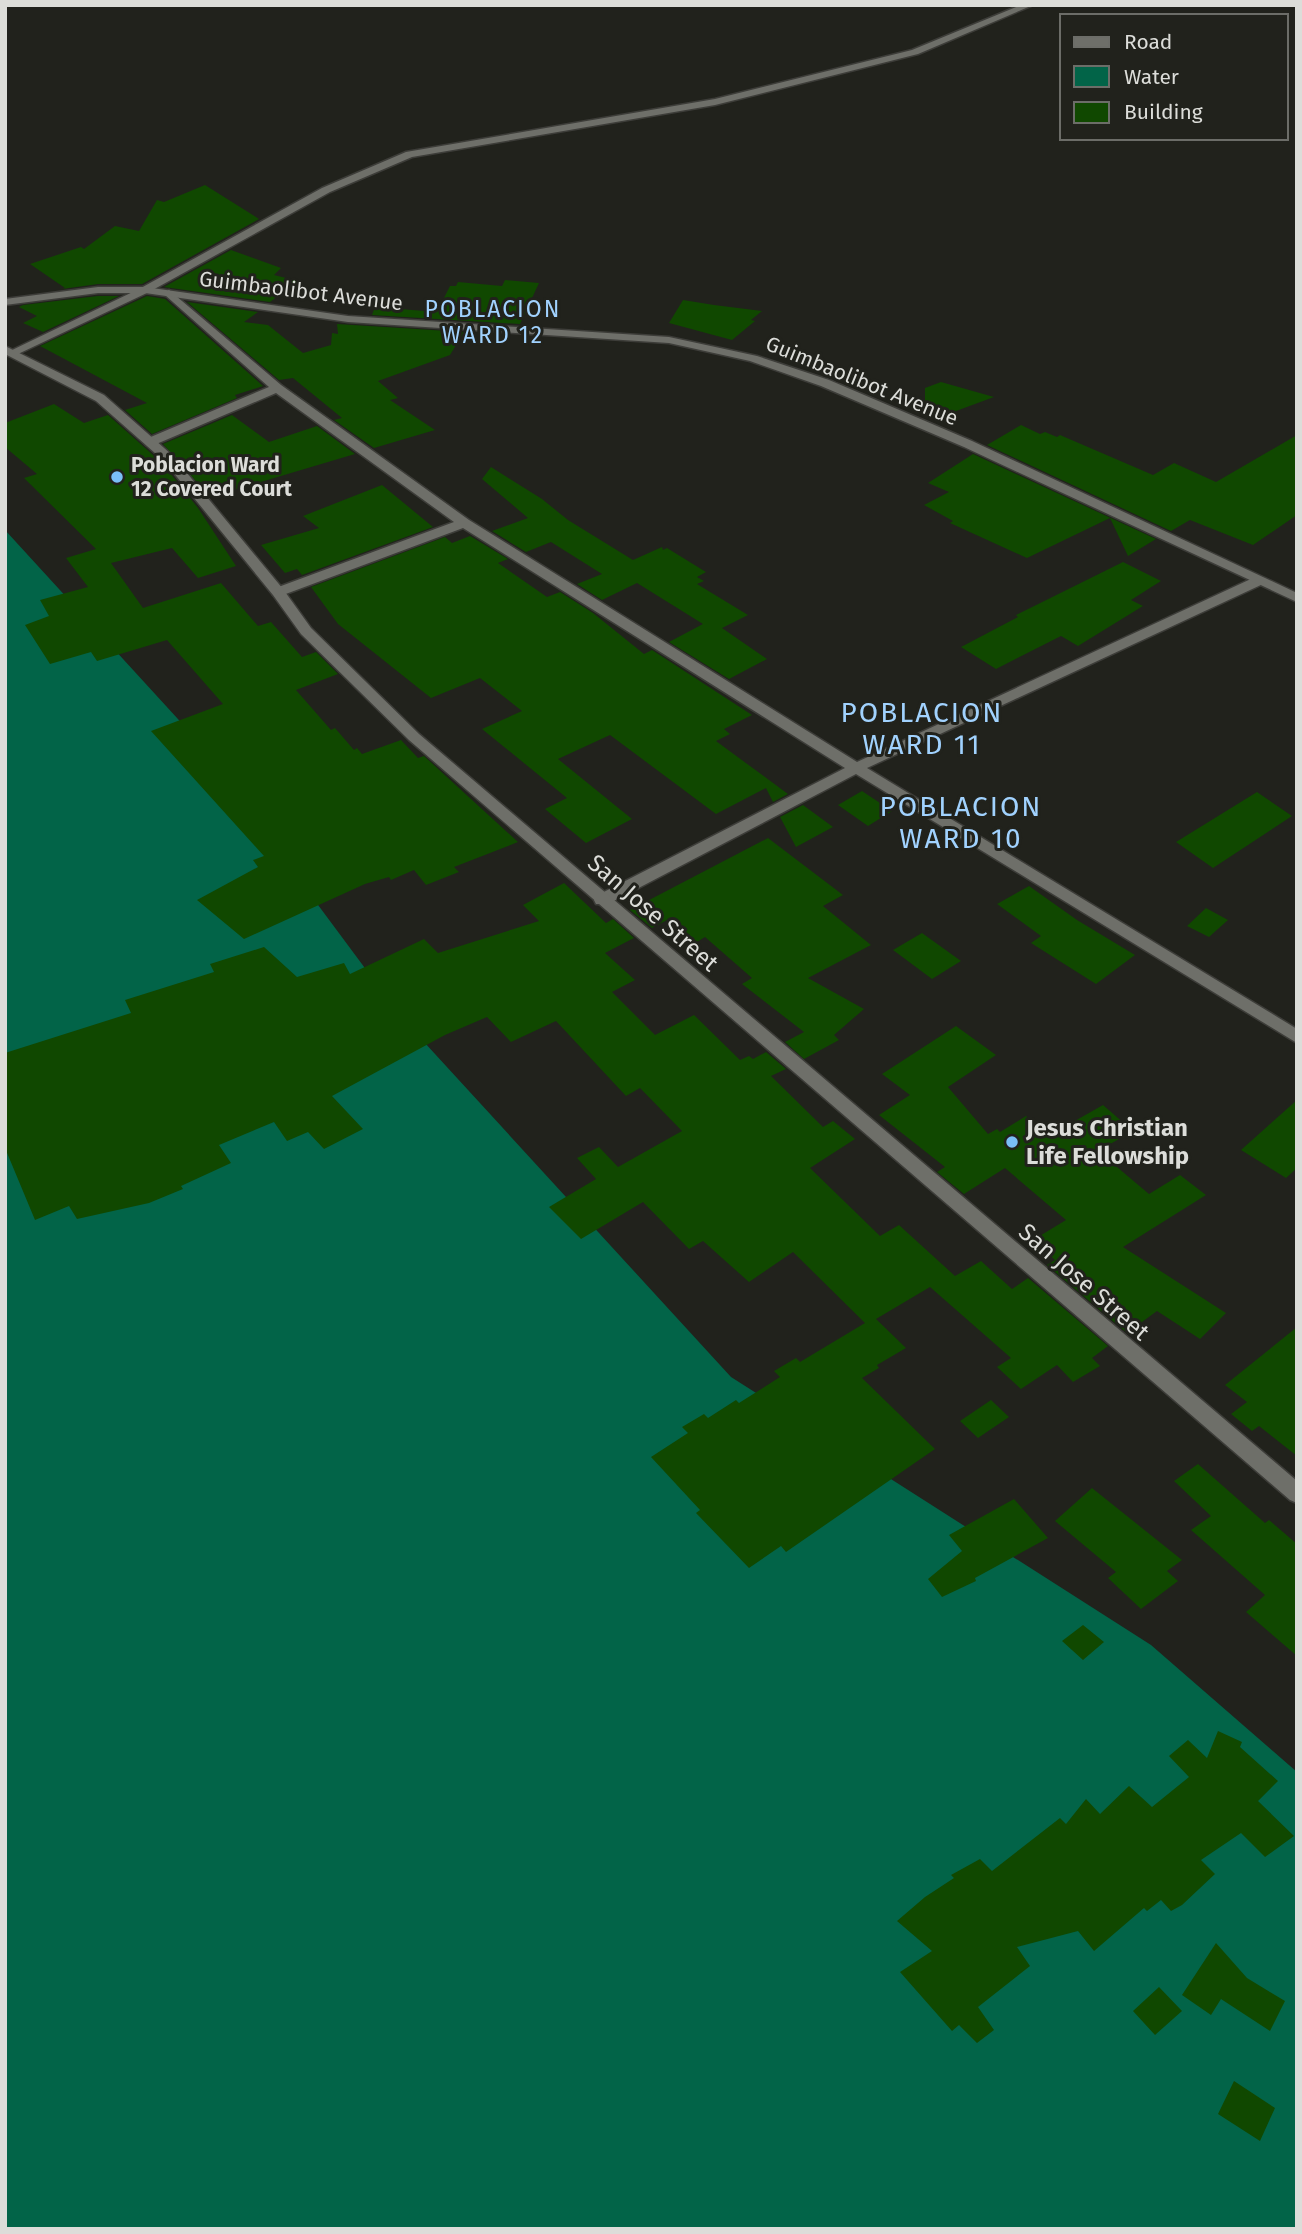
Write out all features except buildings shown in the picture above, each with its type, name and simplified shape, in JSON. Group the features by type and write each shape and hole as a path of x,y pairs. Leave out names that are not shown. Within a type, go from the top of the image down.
{"street":[{"path":"10,351 145,290 326,190 410,154 715,102 915,52 1029,5"},
{"name":"Guimbaolibot Avenue","path":"5,302 98,290 145,290 348,320 669,340 753,358 825,383 968,444 1297,598"},
{"path":"169,293 277,388 464,523 856,768 1297,1037"},
{"name":"San Jose Street","path":"10,351 100,398 150,442 168,458 278,592 306,631 414,737 1297,1494"},
{"path":"150,442 277,388"},
{"path":"278,592 464,523"},
{"path":"602,900 856,768 1258,580"}],"water":[{"path":"5,530 188,730 402,1018 731,1377 1151,1645 1297,1772 1297,2229 5,2229"}],"place":[{"name":"Poblacion Ward 12 Covered Court","path":"117,477"},
{"name":"Jesus Christian Life Fellowship","path":"1012,1142"}],"district":[{"name":"POBLACION WARD 12","path":"493,322"},
{"name":"POBLACION WARD 11","path":"922,728"},
{"name":"POBLACION WARD 10","path":"961,822"}]}
